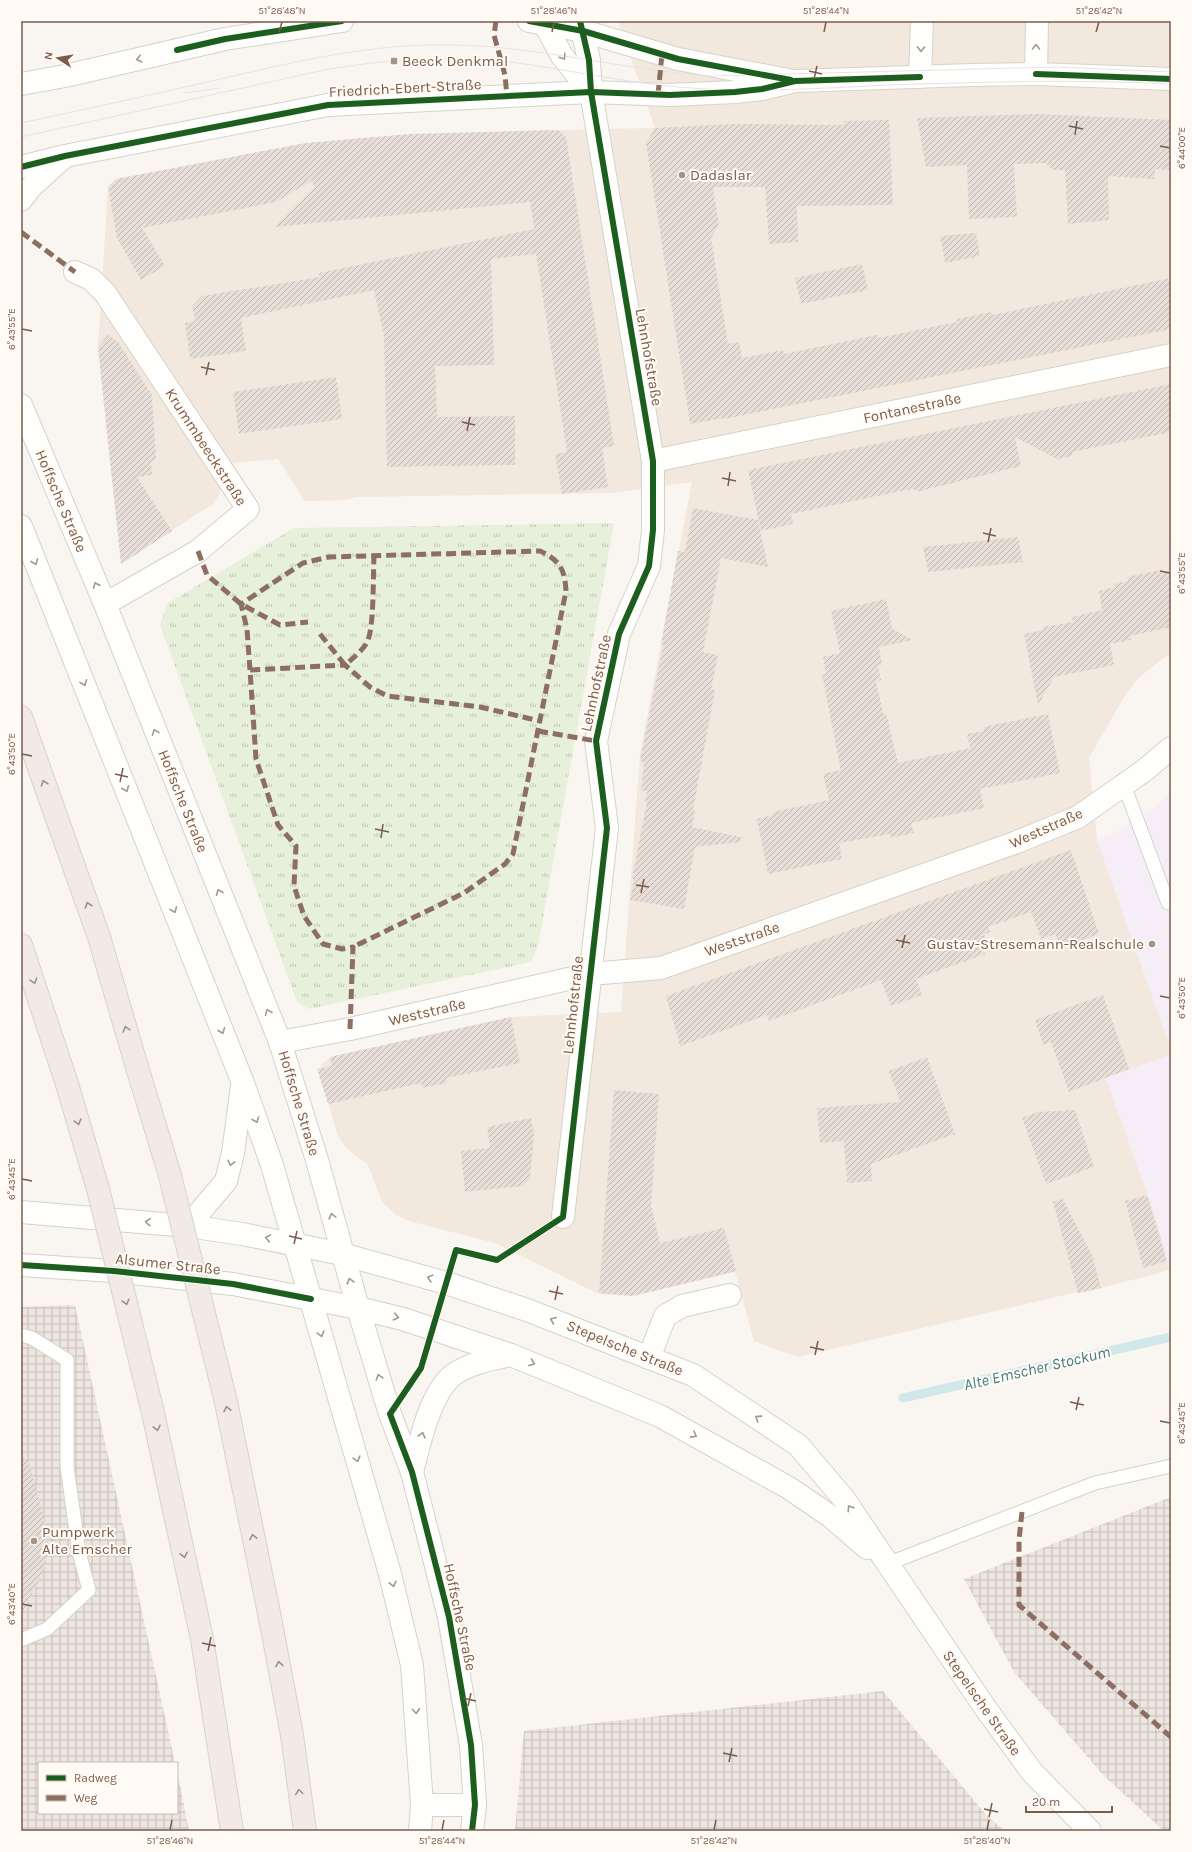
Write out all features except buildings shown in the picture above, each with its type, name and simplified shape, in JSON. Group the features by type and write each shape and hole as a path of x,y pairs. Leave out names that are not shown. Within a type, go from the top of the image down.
{"highway":[{"path":"21,717 99,937 137,1067 170,1172 226,1402 274,1638 292,1735 305,1831"},
{"path":"21,945 68,1084 98,1189 153,1413 202,1639 232,1831"}],"street":[{"path":"21,84 65,76 225,39 342,21"},
{"path":"920,77 922,21"},
{"path":"1036,74 1037,21"},
{"path":"539,22 562,56 591,92"},
{"name":"Friedrich-Ebert-Straße","path":"539,22 581,26 678,59 795,81"},
{"name":"Lehnhofstraße","path":"563,1217 607,828 596,741 619,634 649,566 653,530 653,462 591,92 589,60 581,26"},
{"name":"Friedrich-Ebert-Straße","path":"21,167 65,156 328,105 591,92 670,95 735,92 762,89 795,81 920,77 1036,74 1171,79"},
{"path":"21,200 30,188 65,156"},
{"name":"Krummbeeckstraße","path":"75,272 91,279 105,293 248,509 198,551 105,604"},
{"name":"Fontanestraße","path":"653,462 1171,355"},
{"name":"Hoffsche Straße","path":"21,405 105,604 280,1042 317,1160 342,1254 390,1414 412,1472 449,1617 471,1745 475,1805 472,1831"},
{"path":"21,526 243,1083 272,1165 390,1574 412,1665 422,1805 420,1831"},
{"name":"Weststraße","path":"280,1042 350,1029 590,974 661,968 1017,842 1078,816 1124,785 1171,748"},
{"path":"188,1226 226,1181 233,1153 243,1083"},
{"path":"21,1212 188,1226 294,1243"},
{"name":"Stepelsche Straße","path":"294,1243 342,1254 446,1283 528,1310 693,1375 798,1445 844,1499 986,1709 1032,1772 1090,1831"},
{"name":"Alsumer Straße","path":"21,1265 114,1271 233,1284 311,1299"},
{"path":"649,1358 665,1316 682,1306 730,1294"},
{"name":"Stepelsche Straße","path":"311,1299 403,1319 510,1355 660,1416 789,1488 830,1516 887,1564"},
{"path":"412,1472 425,1424 434,1400 453,1376 479,1362 510,1355"},
{"path":"422,1805 475,1805"}],"lane":[{"path":"1124,785 1168,903"},
{"path":"21,1335 32,1338 67,1360 67,1467 79,1552 90,1590 47,1629 21,1640"},
{"path":"887,1564 1096,1483 1171,1466"}],"shaded area":[{"path":"618,21 1171,21 1171,653 1135,682 1124,697 1089,758 1097,840 1171,1049 1171,1055 1106,1078 1156,1218 1170,1270 1078,1294 1077,1292 797,1357 754,1341 735,1272 633,1296 599,1294 495,1243 409,1221 396,1215 382,1202 368,1165 346,1148 338,1136 319,1073 321,1065 330,1057 511,1017 621,1012 640,754 692,482 611,493 356,497 346,500 305,501 278,459 232,463 219,495 213,504 129,558 120,553 98,348 108,187 116,179 306,143 558,130 655,128"},
{"name":"Gustav-Stresemann-Realschule","path":"1171,791 1171,1049 1097,840 1111,835 1134,821 1157,805"},
{"path":"1171,1055 1170,1270 1156,1218 1106,1078"},
{"path":"75,1305 175,1762 38,1762 38,1814 178,1814 178,1776 189,1831 21,1831 21,1307"},
{"path":"1171,1497 1171,1831 1164,1831 1104,1776 1014,1672 964,1579"},
{"path":"883,1691 987,1816 1005,1831 515,1831 524,1731"}],"green space":[{"path":"614,523 538,946 531,962 309,1009 297,1002 160,625 168,603 294,528"}],"waterway":[{"name":"Alte Emscher Stockum","path":"903,1398 1171,1337"}],"tram line":[{"path":"21,123 304,60 362,50 422,45 484,46 516,49 645,69 709,76 1056,67 1171,72"},
{"path":"21,137 324,70 391,61 458,58 480,59 527,64 629,81 680,87 729,90 1030,82 1136,82 1171,84"},
{"path":"185,93 220,88"}],"marked path":[{"path":"496,21 494,35 505,75 507,97"},
{"path":"658,95 662,54"},
{"path":"21,232 75,272"},
{"path":"198,551 207,575 241,604 280,625 308,622"},
{"path":"250,670 247,629 241,604 303,563 329,557 540,551 547,554 557,562 563,571 566,591 513,854 505,864 464,893 353,947"},
{"path":"320,634 345,665 364,647 370,633 373,600 374,557"},
{"path":"350,1029 353,947 342,949 323,944 304,916 294,886 296,846 278,825 256,759 250,670 345,665 370,687 387,696 480,707 540,721"},
{"path":"538,731 596,741"},
{"path":"1022,1512 1019,1540 1019,1605 1171,1737"}],"cycle path":[{"path":"177,50 225,39 342,21"},
{"path":"529,21 583,31 678,59 791,80"},
{"path":"472,1831 475,1805 471,1745 449,1617 412,1472 390,1414 421,1368 456,1250 497,1260 563,1217 607,828 596,741 619,634 649,566 653,530 653,461 591,92 589,60 580,21"},
{"path":"1036,74 1171,79"},
{"path":"21,167 65,156 328,105 591,92 670,95 735,92 762,89 795,81 920,77"},
{"path":"21,1265 114,1271 233,1284 311,1299"}],"place":[{"name":"Beeck Denkmal","path":"394,61"},
{"name":"Dadaslar","path":"682,175"},
{"name":"Gustav-Stresemann-Realschule","path":"1152,944"},
{"name":"Pumpwerk Alte Emscher","path":"34,1541"}]}
